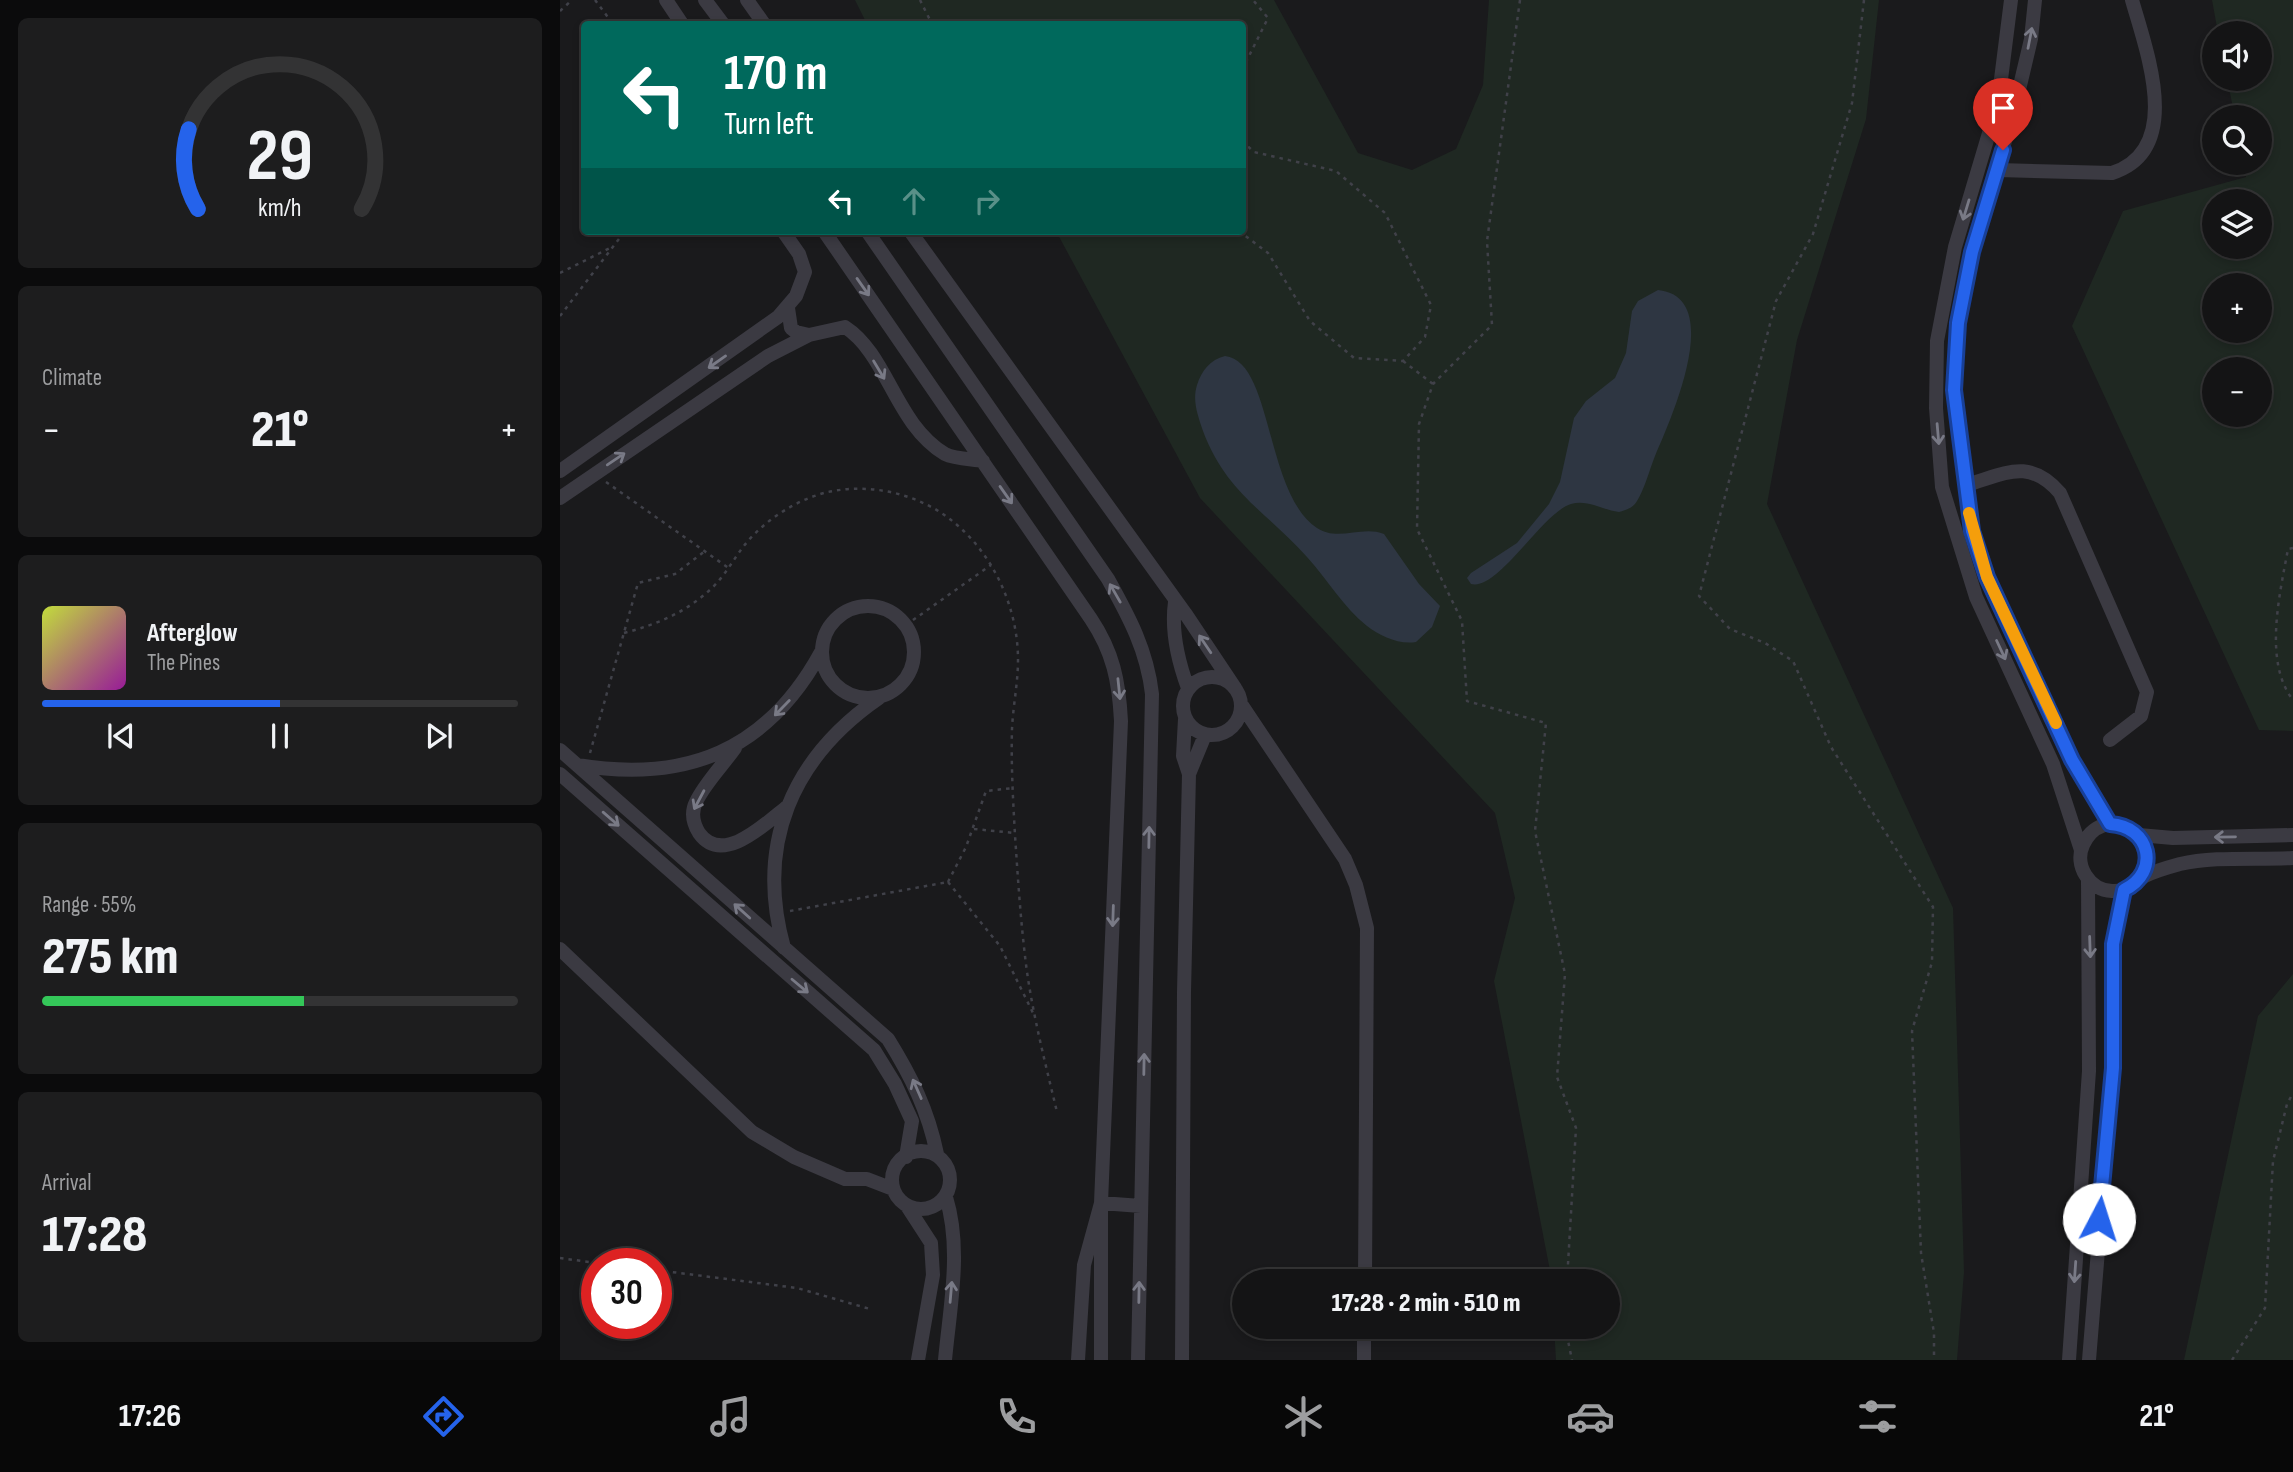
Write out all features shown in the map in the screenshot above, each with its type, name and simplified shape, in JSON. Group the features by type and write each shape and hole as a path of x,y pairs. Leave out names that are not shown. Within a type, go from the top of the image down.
{"street":[{"path":"666,0 680,21"},
{"path":"705,0 721,21"},
{"path":"747,0 762,21"},
{"path":"2011,0 1998,103 1955,247 1937,341 1936,408 1942,487 1976,597 2053,764 2081,850 2082,870 2088,879 2105,890 2124,890 2142,876 2182,864 2293,858"},
{"path":"2035,0 2031,39 1998,170 1972,252 1958,323 1954,390 1972,531 1987,577 2072,760 2110,824"},
{"path":"1998,170 2112,173 2129,168 2140,157 2156,127 2149,57 2132,0"},
{"path":"560,471 757,334 788,308 805,272 799,254 786,235"},
{"path":"827,235 1106,642 1116,667 1121,721 1101,1203 1101,1360"},
{"path":"870,235 1108,579 1143,648 1152,694 1138,1360"},
{"path":"913,235 1235,688 1241,704 1345,859 1356,885 1367,928 1365,1269"},
{"path":"1955,247 1972,252"},
{"path":"788,308 791,328 809,335"},
{"path":"560,498 768,356 809,335 845,327 859,336 908,419 926,438 947,455 983,461"},
{"path":"757,334 770,344 768,356"},
{"path":"1966,485 2022,469 2047,478 2060,493 2147,692 2141,716 2110,740"},
{"path":"1175,602 1174,628 1181,668 1188,688 1182,706 1185,719 1184,756 1189,774 1184,992 1182,1360"},
{"path":"784,948 776,914 777,853 788,806 803,773 824,744 850,718 904,681 911,668 912,638 906,625 882,607 853,607 830,625 821,652 806,680 787,705 738,744 697,800 693,813 695,826 702,837 713,844 726,846 739,842 788,806"},
{"path":"821,652 827,672 839,688 852,695 880,698"},
{"path":"1188,688 1203,678 1212,677 1228,682 1235,688"},
{"path":"1185,719 1196,731 1205,735 1223,733 1234,726 1241,704"},
{"path":"1234,726 1267,741"},
{"path":"1189,774 1205,735"},
{"path":"582,766 618,771 680,767 738,744"},
{"path":"560,750 582,766 888,1039 911,1076 929,1115 937,1154"},
{"path":"560,774 874,1050 895,1084 912,1121 906,1157"},
{"path":"2081,850 2091,832 2110,824 2121,824 2139,835 2174,838 2293,835"},
{"path":"2139,835 2148,855 2142,876"},
{"path":"2069,1360 2089,1071 2088,879"},
{"path":"2089,1360 2113,1068 2113,944 2124,890"},
{"path":"560,949 752,1132 794,1157 845,1179 867,1179 893,1189 931,1243 933,1275 918,1360"},
{"path":"893,1189 894,1171 906,1157 914,1153 937,1154 942,1158 951,1180 946,1197 953,1220 954,1246 945,1360"},
{"path":"906,1206 925,1209 946,1197"},
{"path":"1101,1203 1141,1206"},
{"path":"1078,1360 1084,1265 1101,1203"},
{"path":"2071,1321 2091,1323"},
{"path":"1364,1339 1364,1360"}],"path":[{"path":"560,11 572,0"},
{"path":"595,0 611,21"},
{"path":"920,0 930,21"},
{"path":"1246,62 1268,18 1253,0"},
{"path":"1520,0 1487,241 1492,325 1433,384 1419,424 1417,529 1462,621 1467,701 1546,723 1535,831 1565,974 1557,1077 1576,1128 1568,1269"},
{"path":"1864,0 1852,103 1812,234 1776,301 1699,596 1730,629 1765,643 1793,661 1831,747 1933,907 1932,962 1912,1031 1921,1253 1934,1334 1934,1360"},
{"path":"1246,145 1254,152 1336,171 1385,213 1432,305 1425,337 1403,361"},
{"path":"560,316 622,235"},
{"path":"1245,235 1268,253 1310,321 1353,358 1403,361 1433,384"},
{"path":"560,273 613,247"},
{"path":"595,474 730,569"},
{"path":"624,633 649,627 683,610 713,587 730,569 747,542 779,514 797,503 827,492 859,488 891,491 921,501 949,517 973,539 1007,594 1016,637 1018,659 1012,727 1015,833 1027,970 1057,1112"},
{"path":"2293,548 2288,549 2274,626 2284,689 2293,701"},
{"path":"582,766 638,583 675,574 705,551"},
{"path":"906,625 991,565"},
{"path":"948,882 974,829 986,791 1013,788"},
{"path":"974,829 1015,833"},
{"path":"776,914 948,882"},
{"path":"948,882 1000,946 1036,1020"},
{"path":"2232,1360 2265,1308 2273,1160 2287,1104 2293,1093"},
{"path":"560,1258 581,1261"},
{"path":"672,1272 797,1288 870,1309"},
{"path":"1567,1339 1572,1360"}],"shaded area":[{"path":"855,0 1274,0 1358,153 1412,170 1456,149 1483,85 1489,0 1879,0 1866,119 1797,340 1767,504 1953,908 1964,1272 1957,1360 1556,1360 1555,1339 1620,1339 1620,1269 1550,1269 1494,981 1515,898 1495,813 1200,498 1058,235 1246,235 1246,21 866,21"},
{"path":"2212,0 2293,0 2293,731 2259,730 2072,326 2123,211 2202,189 2202,259 2272,259 2272,189 2203,189 2246,175 2272,175 2272,105 2232,105 2230,91 2272,91 2272,21 2216,21"},
{"path":"2293,974 2293,1360 2184,1360 2258,1016"}],"water":[{"path":"1658,290 1678,298 1689,314 1691,337 1688,363 1680,391 1637,501 1619,512 1589,504 1571,504 1547,521 1494,576 1482,583 1471,584 1467,578 1471,573 1517,543 1549,504 1560,482 1574,418 1586,401 1615,378 1626,353 1632,311 1638,301"},
{"path":"1225,356 1241,363 1252,380 1287,487 1300,511 1325,532 1342,534 1367,531 1384,534 1419,584 1440,606 1432,627 1416,642 1390,639 1372,630 1359,619 1307,557 1223,471 1203,431 1195,397 1204,370 1215,360"}],"slow traffic":[{"path":"1969,513 1987,577 2056,723"}],"route":[{"path":"2003,150 1972,252 1958,323 1954,390 1972,531 1987,577 2072,760 2110,824 2131,828 2145,844 2148,855 2142,876 2135,885 2124,890 2115,928 2113,1068 2099,1219"}]}
